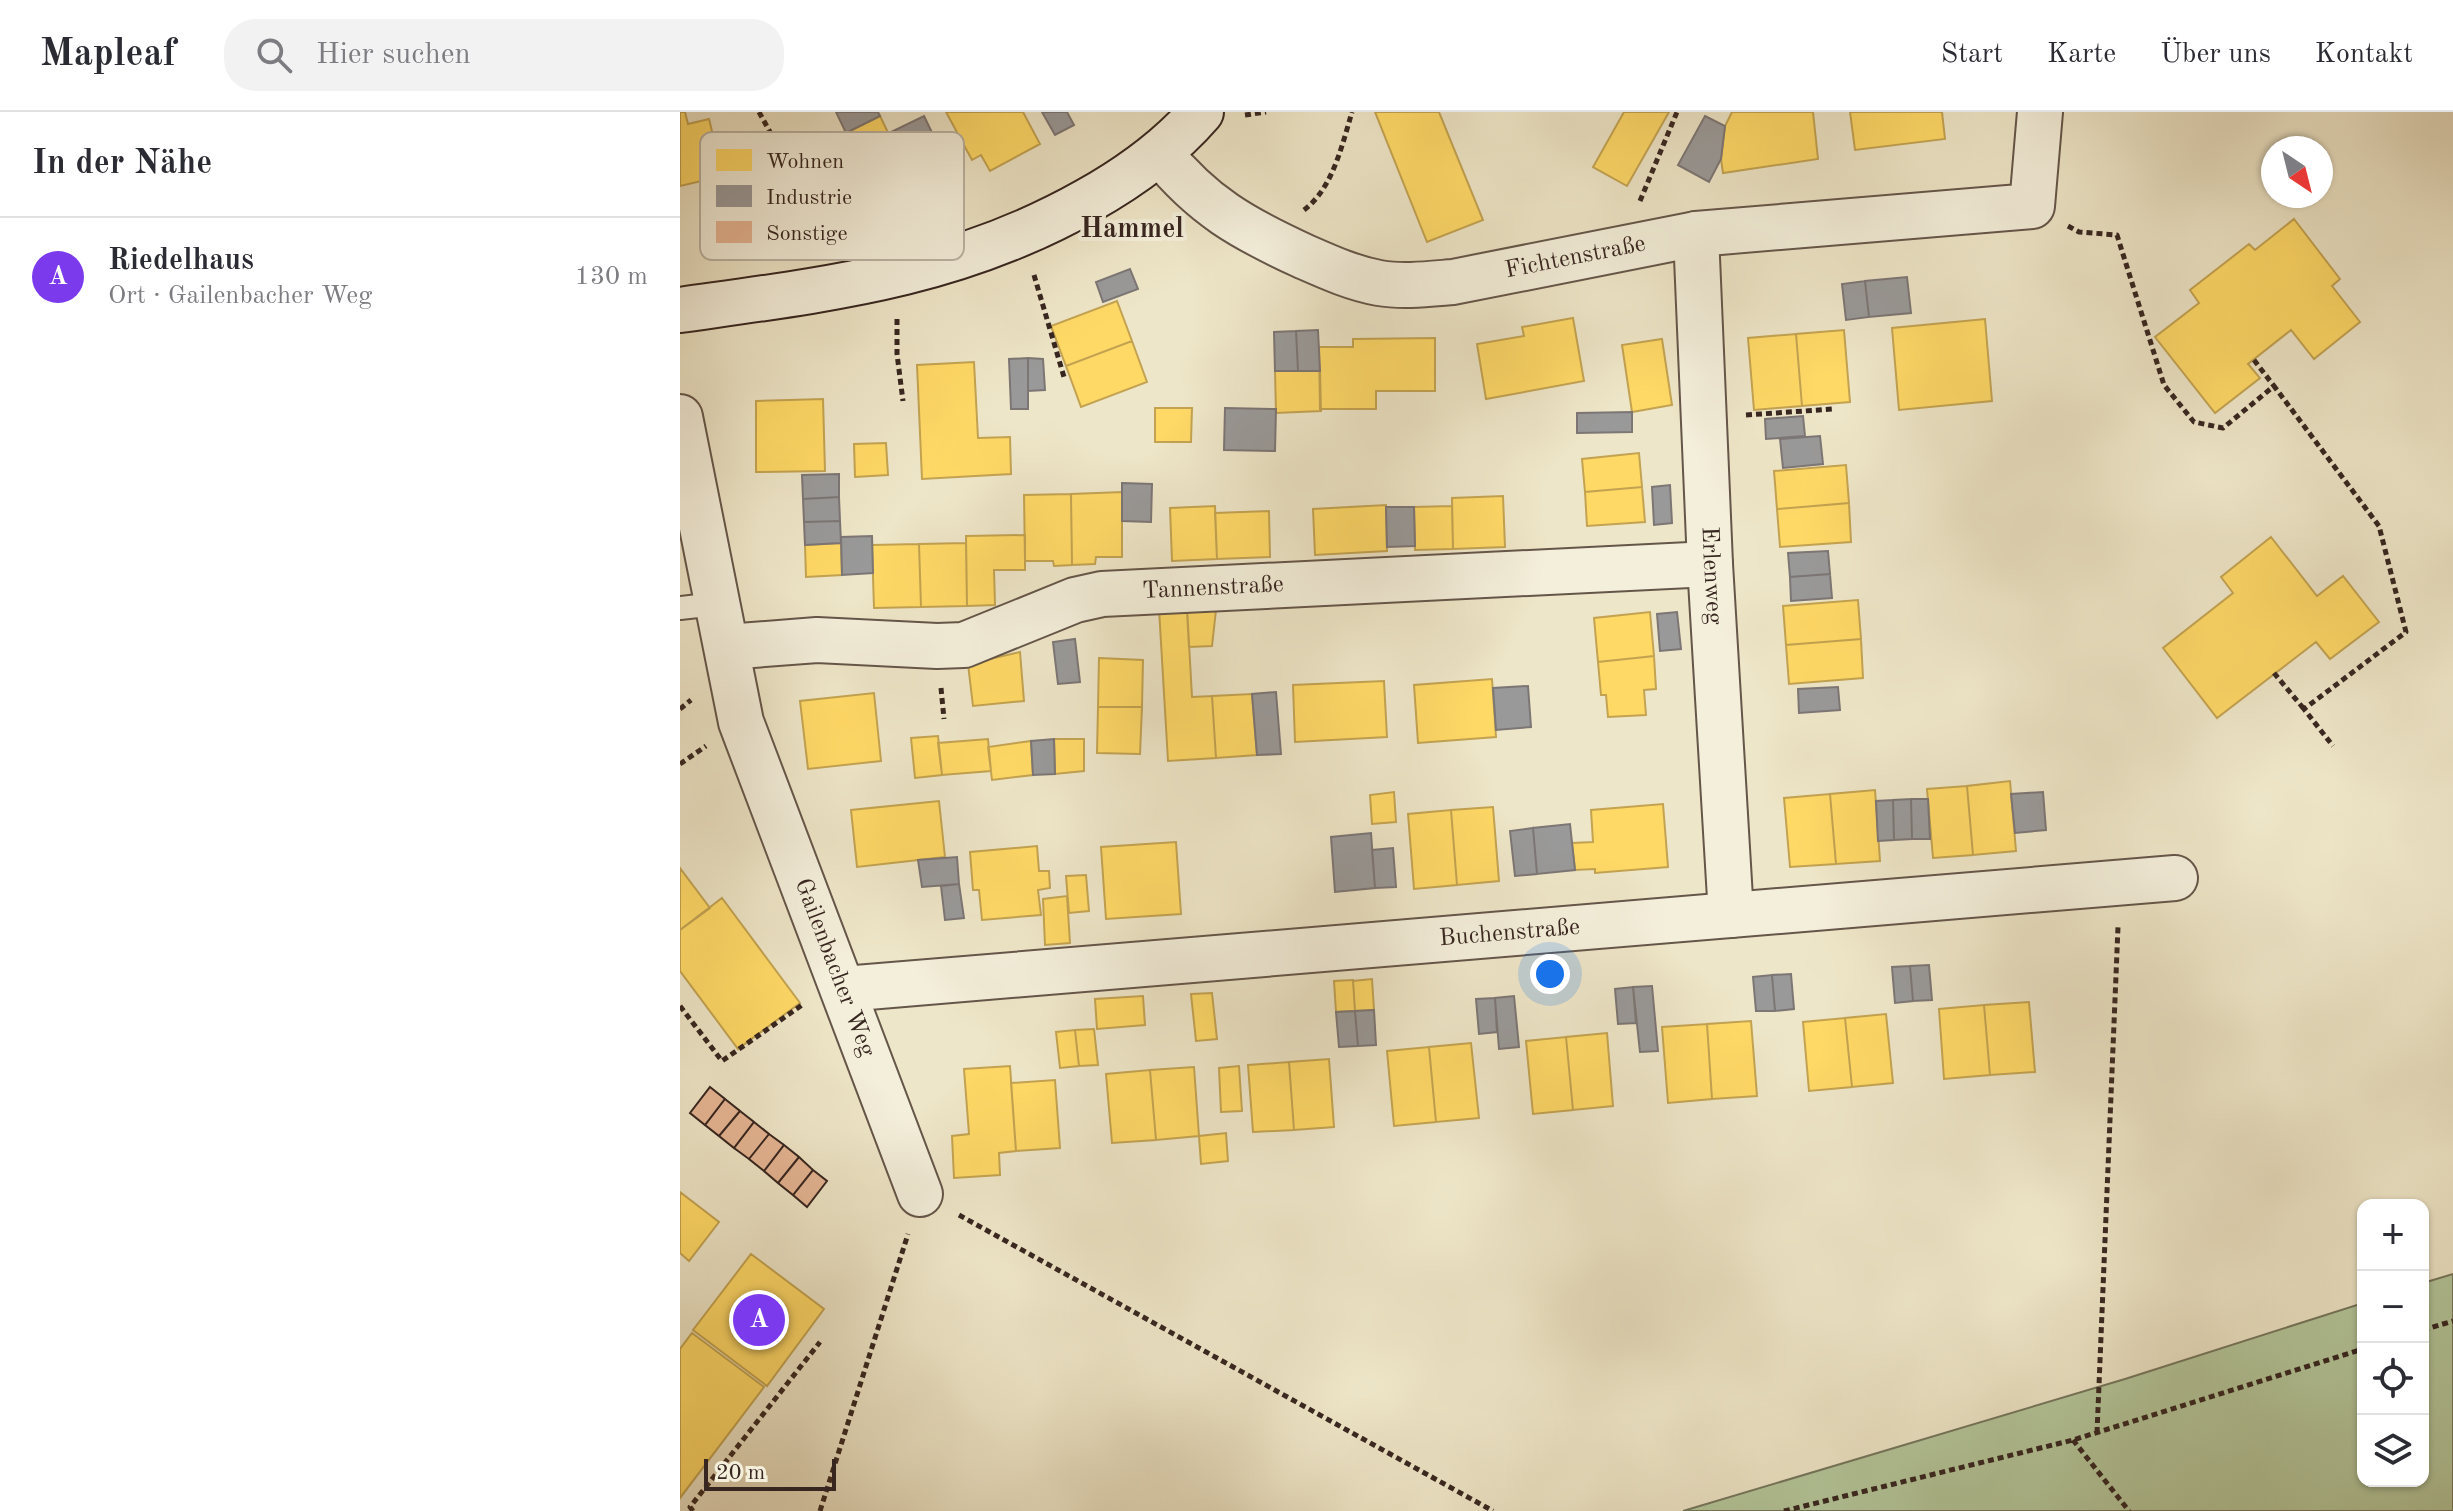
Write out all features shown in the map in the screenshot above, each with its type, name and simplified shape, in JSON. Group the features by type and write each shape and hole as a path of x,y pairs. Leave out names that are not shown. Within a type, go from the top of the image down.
{"street":[{"path":"964,255 1022,234 1115,185 1160,153 1201,112"},
{"path":"2032,206 2040,112"},
{"name":"Fichtenstraße","path":"1160,153 1180,179 1233,222 1347,275 1381,283 1415,285 1453,282 1696,234 2032,206"},
{"name":"Erlenweg","path":"1696,234 1710,564 1731,915"},
{"path":"680,310 898,275 951,260"},
{"name":"Gailenbacher Weg","path":"680,417 698,606 727,647 741,722 920,1194"},
{"name":"Tannenstraße","path":"727,647 817,640 964,645 1075,600 1102,594 1710,564"},
{"name":"Buchenstraße","path":"844,989 2175,878"}],"path":[{"path":"759,112 770,132"},
{"path":"1267,239 1314,203 1331,174 1352,112"},
{"path":"1620,250 1677,112"},
{"path":"2032,206 2079,232 2117,235 2164,385 2194,422 2223,428 2274,386"},
{"path":"1022,234 1064,377"},
{"path":"756,260 766,297"},
{"path":"898,275 897,354 903,401"},
{"path":"2254,360 2379,526 2406,632 2304,709"},
{"path":"1704,418 1833,409"},
{"path":"2274,673 2333,746"},
{"path":"2097,1433 2120,882"},
{"path":"680,1006 722,1061 802,1005 844,989"},
{"path":"820,1511 920,1194 1493,1511"},
{"path":"2429,1328 2453,1321"},
{"path":"693,1511 690,1507 820,1342"},
{"path":"1784,1511 2073,1440 2357,1351"},
{"path":"2073,1440 2129,1511"}],"green space":[{"path":"2453,1274 2453,1511 1683,1511 2125,1379 2357,1305 2357,1487 2429,1487 2429,1281"}],"building: Wohnen":[{"path":"680,112 685,112 688,124 709,119 712,132 700,132 700,181 680,186"},
{"path":"946,112 1023,112 1040,144 990,171 981,155 972,160 964,145 964,132 957,132"},
{"path":"1375,112 1439,112 1483,220 1427,242"},
{"path":"1624,112 1669,112 1627,186 1593,167"},
{"path":"1732,112 1813,112 1818,159 1723,173 1721,159 1725,126"},
{"path":"1850,112 1942,112 1945,139 1855,150"},
{"path":"880,116 888,132 848,132"},
{"path":"2294,219 2340,279 2332,286 2360,322 2314,359 2291,330 2248,364 2260,378 2215,413 2155,337 2199,303 2190,290 2249,244 2255,250"},
{"path":"1117,301 1132,341 1066,366 1051,326"},
{"path":"1573,318 1584,381 1486,399 1477,344 1524,336 1522,327"},
{"path":"1985,319 1992,401 1899,410 1892,328"},
{"path":"1844,330 1850,402 1802,406 1796,334"},
{"path":"1796,334 1802,406 1754,410 1748,338"},
{"path":"1435,338 1435,391 1376,391 1376,409 1320,409 1319,347 1353,347 1353,339"},
{"path":"1662,339 1672,405 1632,412 1622,345"},
{"path":"1132,341 1147,382 1081,407 1066,366"},
{"path":"974,362 978,438 1010,437 1011,474 922,479 917,365"},
{"path":"1275,371 1320,371 1321,411 1276,413"},
{"path":"823,399 825,471 756,472 756,401"},
{"path":"1155,408 1192,408 1191,442 1155,442"},
{"path":"886,443 888,475 855,477 854,444"},
{"path":"1639,453 1642,487 1585,492 1582,459"},
{"path":"1846,465 1849,503 1777,509 1774,471"},
{"path":"1642,487 1645,522 1587,526 1585,492"},
{"path":"1122,492 1122,557 1096,557 1095,564 1072,565 1071,494"},
{"path":"1071,494 1072,565 1054,566 1053,561 1025,561 1024,495"},
{"path":"1503,496 1505,547 1453,549 1452,498"},
{"path":"1849,503 1851,542 1780,547 1777,509"},
{"path":"1386,505 1387,551 1315,555 1313,509"},
{"path":"1215,506 1217,559 1172,561 1170,508"},
{"path":"1452,506 1453,549 1415,550 1414,507"},
{"path":"1269,511 1270,557 1217,559 1215,513"},
{"path":"1025,535 1025,570 994,570 995,605 967,606 966,536"},
{"path":"2271,537 2317,596 2343,576 2379,622 2330,659 2316,642 2217,718 2163,648 2233,593 2221,577"},
{"path":"841,543 842,575 806,577 805,545"},
{"path":"966,543 967,606 921,607 919,544"},
{"path":"919,544 921,607 874,608 872,545"},
{"path":"1858,600 1861,639 1786,645 1783,606"},
{"path":"1187,607 1192,697 1212,696 1216,758 1168,761 1159,609"},
{"path":"1216,610 1212,646 1189,647 1187,611"},
{"path":"1650,612 1654,656 1598,662 1594,618"},
{"path":"1861,639 1863,678 1789,684 1786,645"},
{"path":"1020,652 1024,701 973,706 968,664"},
{"path":"1654,656 1656,689 1644,690 1646,715 1608,717 1606,695 1601,695 1598,662"},
{"path":"1099,658 1143,660 1142,707 1098,707"},
{"path":"1492,679 1496,737 1418,743 1414,685"},
{"path":"1384,681 1387,737 1295,742 1293,685"},
{"path":"874,693 881,761 808,769 800,701"},
{"path":"1252,694 1257,755 1216,758 1212,696"},
{"path":"1098,707 1142,707 1140,754 1097,753"},
{"path":"938,736 942,775 915,778 911,738"},
{"path":"988,739 991,771 942,775 938,743"},
{"path":"1054,739 1084,739 1084,771 1055,774"},
{"path":"1031,741 1033,775 992,780 988,747"},
{"path":"2010,781 2016,851 1973,855 1967,786"},
{"path":"1967,786 1973,855 1933,858 1927,789"},
{"path":"1875,790 1880,861 1836,864 1830,794"},
{"path":"1394,792 1396,822 1372,824 1370,795"},
{"path":"1830,794 1836,864 1790,867 1784,798"},
{"path":"939,801 945,857 857,867 851,810"},
{"path":"1663,804 1668,867 1595,873 1595,869 1575,870 1572,843 1593,842 1591,810"},
{"path":"1493,807 1499,881 1457,885 1451,810"},
{"path":"1451,810 1457,885 1414,889 1408,814"},
{"path":"1176,842 1181,914 1106,919 1101,847"},
{"path":"1037,846 1039,871 1049,871 1050,888 1038,890 1041,915 982,920 979,890 973,890 970,852"},
{"path":"680,868 710,908 680,930"},
{"path":"1086,875 1089,911 1069,913 1066,876"},
{"path":"1067,896 1070,943 1045,945 1043,899"},
{"path":"722,898 800,1003 738,1049 680,971 680,930"},
{"path":"1372,979 1374,1010 1355,1011 1353,981"},
{"path":"1353,980 1355,1011 1336,1012 1334,981"},
{"path":"1212,993 1217,1039 1196,1041 1191,994"},
{"path":"1143,996 1145,1025 1097,1029 1095,999"},
{"path":"2029,1002 2035,1072 1990,1075 1984,1005"},
{"path":"1984,1005 1990,1075 1944,1079 1939,1009"},
{"path":"1886,1014 1893,1083 1852,1087 1845,1018"},
{"path":"1845,1018 1852,1087 1809,1091 1803,1022"},
{"path":"1751,1021 1757,1096 1712,1099 1707,1024"},
{"path":"1707,1024 1712,1099 1668,1103 1662,1027"},
{"path":"1094,1029 1098,1065 1079,1066 1075,1030"},
{"path":"1075,1030 1079,1066 1060,1068 1056,1032"},
{"path":"1607,1033 1613,1106 1573,1110 1566,1037"},
{"path":"1566,1037 1573,1110 1533,1114 1526,1041"},
{"path":"1471,1043 1479,1118 1436,1122 1429,1047"},
{"path":"1429,1047 1436,1122 1394,1126 1387,1051"},
{"path":"1329,1059 1334,1127 1294,1130 1289,1062"},
{"path":"1289,1062 1294,1130 1253,1132 1248,1065"},
{"path":"1010,1066 1016,1151 999,1153 1000,1175 954,1178 952,1136 969,1134 964,1069"},
{"path":"1239,1066 1242,1111 1221,1112 1219,1068"},
{"path":"1194,1067 1199,1136 1156,1140 1150,1070"},
{"path":"1150,1070 1156,1140 1112,1143 1106,1074"},
{"path":"1055,1080 1060,1148 1016,1151 1011,1083"},
{"path":"1226,1133 1228,1161 1201,1164 1199,1136"},
{"path":"680,1192 719,1222 689,1261 680,1253"},
{"path":"751,1254 824,1309 767,1386 693,1330"},
{"path":"692,1333 764,1387 680,1498 680,1349"}],"building: Industrie":[{"path":"836,112 878,112 880,116 846,132"},
{"path":"1042,112 1067,112 1074,125 1055,135"},
{"path":"924,116 932,132 891,132"},
{"path":"1705,116 1725,126 1721,159 1709,182 1678,165"},
{"path":"1130,269 1138,289 1103,302 1096,282"},
{"path":"1907,277 1911,313 1869,317 1865,281"},
{"path":"1865,281 1869,317 1846,320 1842,284"},
{"path":"1318,330 1320,371 1298,371 1296,331"},
{"path":"1296,331 1298,371 1275,371 1274,332"},
{"path":"1028,358 1028,409 1011,409 1009,359"},
{"path":"1028,358 1043,359 1045,390 1028,391"},
{"path":"1225,408 1276,409 1275,451 1224,450"},
{"path":"1632,412 1632,432 1577,433 1577,413"},
{"path":"1803,416 1805,436 1766,439 1765,419"},
{"path":"1820,436 1823,464 1783,468 1780,439"},
{"path":"839,474 839,497 803,499 802,475"},
{"path":"1122,483 1152,484 1151,522 1122,521"},
{"path":"1670,485 1672,523 1654,525 1652,487"},
{"path":"839,497 840,521 804,522 803,499"},
{"path":"1386,507 1414,507 1415,546 1387,547"},
{"path":"840,521 841,543 805,545 804,522"},
{"path":"872,536 873,573 842,575 841,537"},
{"path":"1828,551 1830,574 1790,577 1788,553"},
{"path":"1830,574 1832,598 1791,601 1790,577"},
{"path":"1677,612 1681,649 1660,651 1657,614"},
{"path":"1075,639 1080,682 1058,684 1053,642"},
{"path":"1528,686 1531,727 1496,730 1493,688"},
{"path":"1838,687 1840,710 1799,713 1798,689"},
{"path":"1276,692 1281,754 1257,755 1252,694"},
{"path":"1054,739 1055,774 1033,775 1031,741"},
{"path":"2043,792 2046,830 2015,833 2011,794"},
{"path":"1911,799 1928,799 1930,839 1912,839"},
{"path":"1911,799 1912,839 1894,840 1893,800"},
{"path":"1893,800 1894,840 1878,841 1876,801"},
{"path":"1570,824 1575,870 1537,874 1533,828"},
{"path":"1533,828 1537,874 1515,876 1510,831"},
{"path":"1371,833 1375,888 1335,892 1331,837"},
{"path":"1393,848 1396,887 1375,888 1372,850"},
{"path":"957,857 959,884 922,887 918,860"},
{"path":"959,884 964,918 945,920 941,886"},
{"path":"1929,965 1932,1000 1913,1001 1910,966"},
{"path":"1910,966 1913,1001 1895,1003 1892,967"},
{"path":"1791,974 1794,1009 1775,1011 1772,975"},
{"path":"1772,975 1775,1011 1756,1011 1753,977"},
{"path":"1652,986 1658,1051 1640,1052 1633,987"},
{"path":"1633,987 1636,1023 1618,1024 1615,989"},
{"path":"1514,996 1519,1047 1499,1049 1495,998"},
{"path":"1495,998 1497,1032 1479,1034 1476,999"},
{"path":"1374,1010 1376,1045 1358,1046 1355,1011"},
{"path":"1355,1011 1358,1046 1339,1047 1336,1012"}],"building: Sonstige":[{"path":"710,1087 725,1099 705,1125 690,1113"},
{"path":"725,1099 740,1111 719,1136 705,1125"},
{"path":"740,1111 754,1122 734,1148 719,1136"},
{"path":"754,1122 769,1134 749,1159 734,1148"},
{"path":"769,1134 784,1145 764,1171 749,1159"},
{"path":"784,1145 799,1157 778,1183 764,1171"},
{"path":"799,1157 813,1170 793,1195 778,1183"},
{"path":"813,1170 827,1181 807,1207 793,1195"}],"place":[{"name":"Riedelhaus","path":"759,1320"}],"district":[{"name":"Hammel","path":"1132,230"}]}
